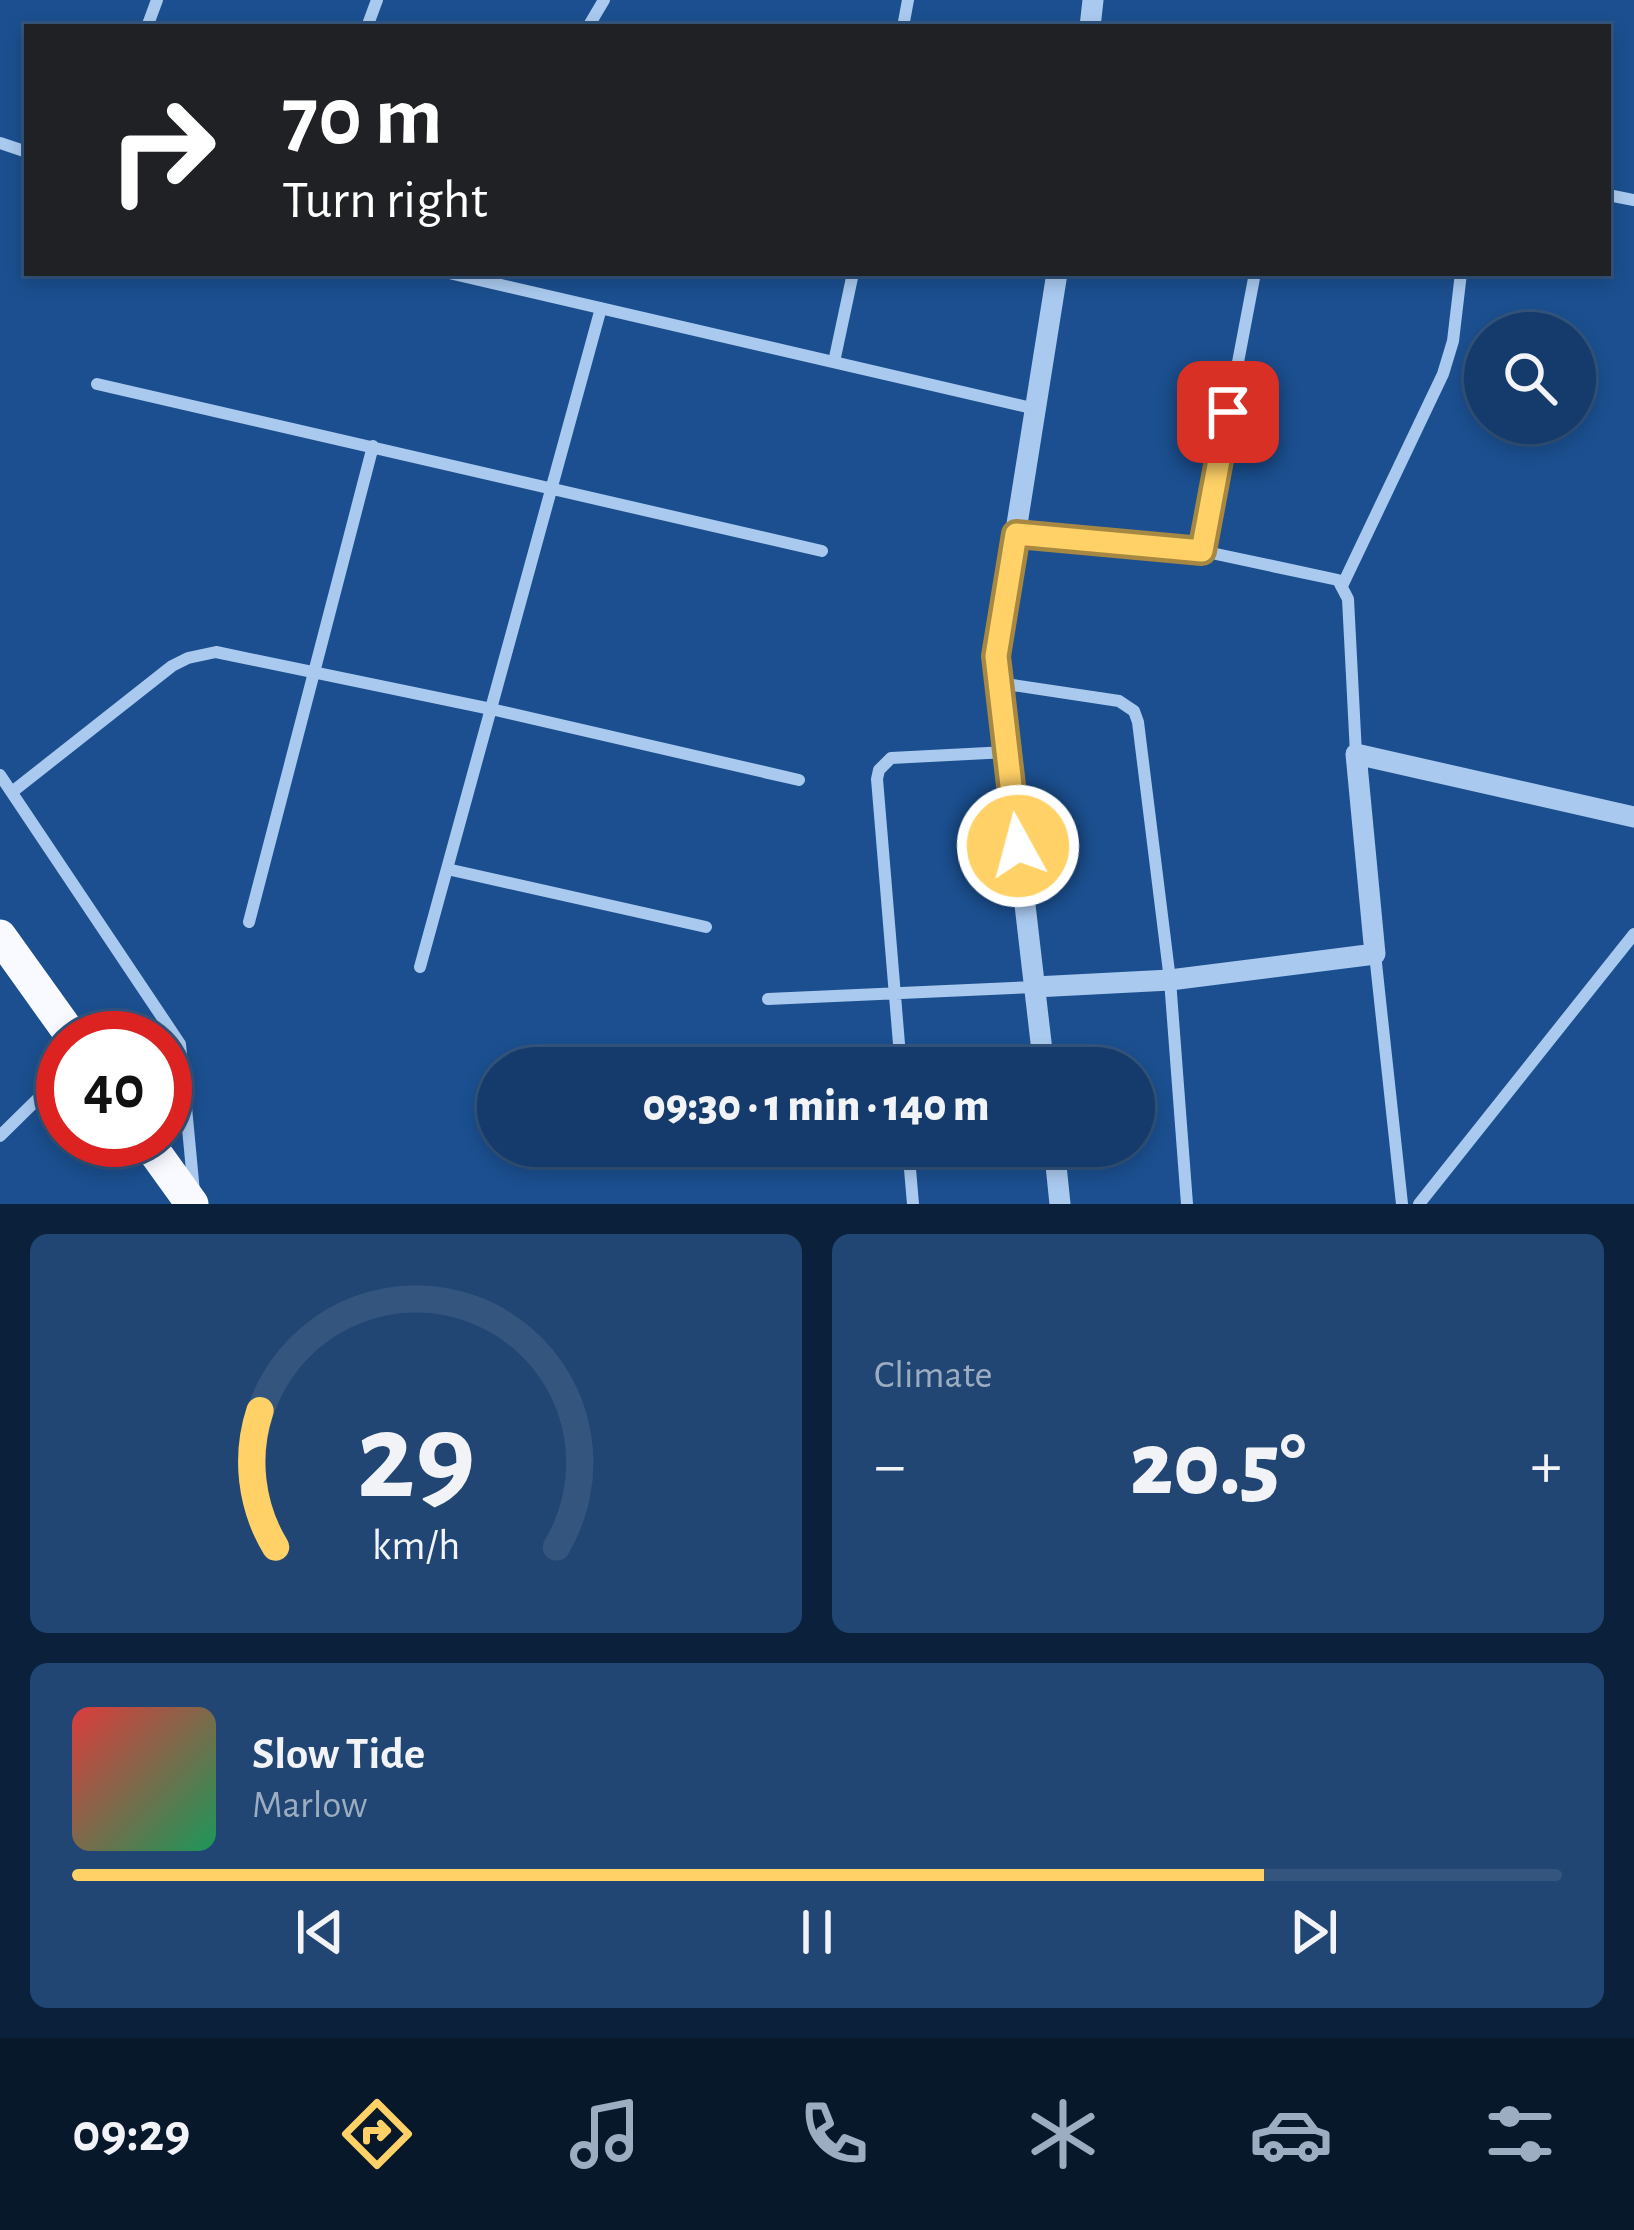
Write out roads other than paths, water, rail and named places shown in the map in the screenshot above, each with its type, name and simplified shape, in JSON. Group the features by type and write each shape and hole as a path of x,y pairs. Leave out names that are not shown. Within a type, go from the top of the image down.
{"highway":[{"path":"0,936 54,1011"},
{"path":"166,1167 194,1204"}],"street":[{"path":"461,276 1036,409"},
{"path":"834,362 853,276"},
{"path":"1042,1047 996,656 1057,276"},
{"path":"1202,551 1255,276"},
{"path":"1343,584 1443,374 1453,341 1462,276"},
{"path":"421,967 601,308"},
{"path":"97,384 822,551"},
{"path":"249,922 374,446"},
{"path":"1016,534 1202,551 1329,576 1343,584 1348,599 1355,754 1402,1204"},
{"path":"12,792 188,658 227,652 799,780"},
{"path":"999,683 1119,701 1135,711 1170,980 1186,1204"},
{"path":"899,1047 879,770 891,758 1007,752"},
{"path":"1355,754 1634,817"},
{"path":"0,775 180,1044 194,1204"},
{"path":"448,868 706,926"},
{"path":"1419,1204 1634,934"},
{"path":"768,999 1170,980 1375,954"},
{"path":"0,1136 36,1101"},
{"path":"910,1167 913,1204"},
{"path":"1056,1167 1060,1204"}]}
